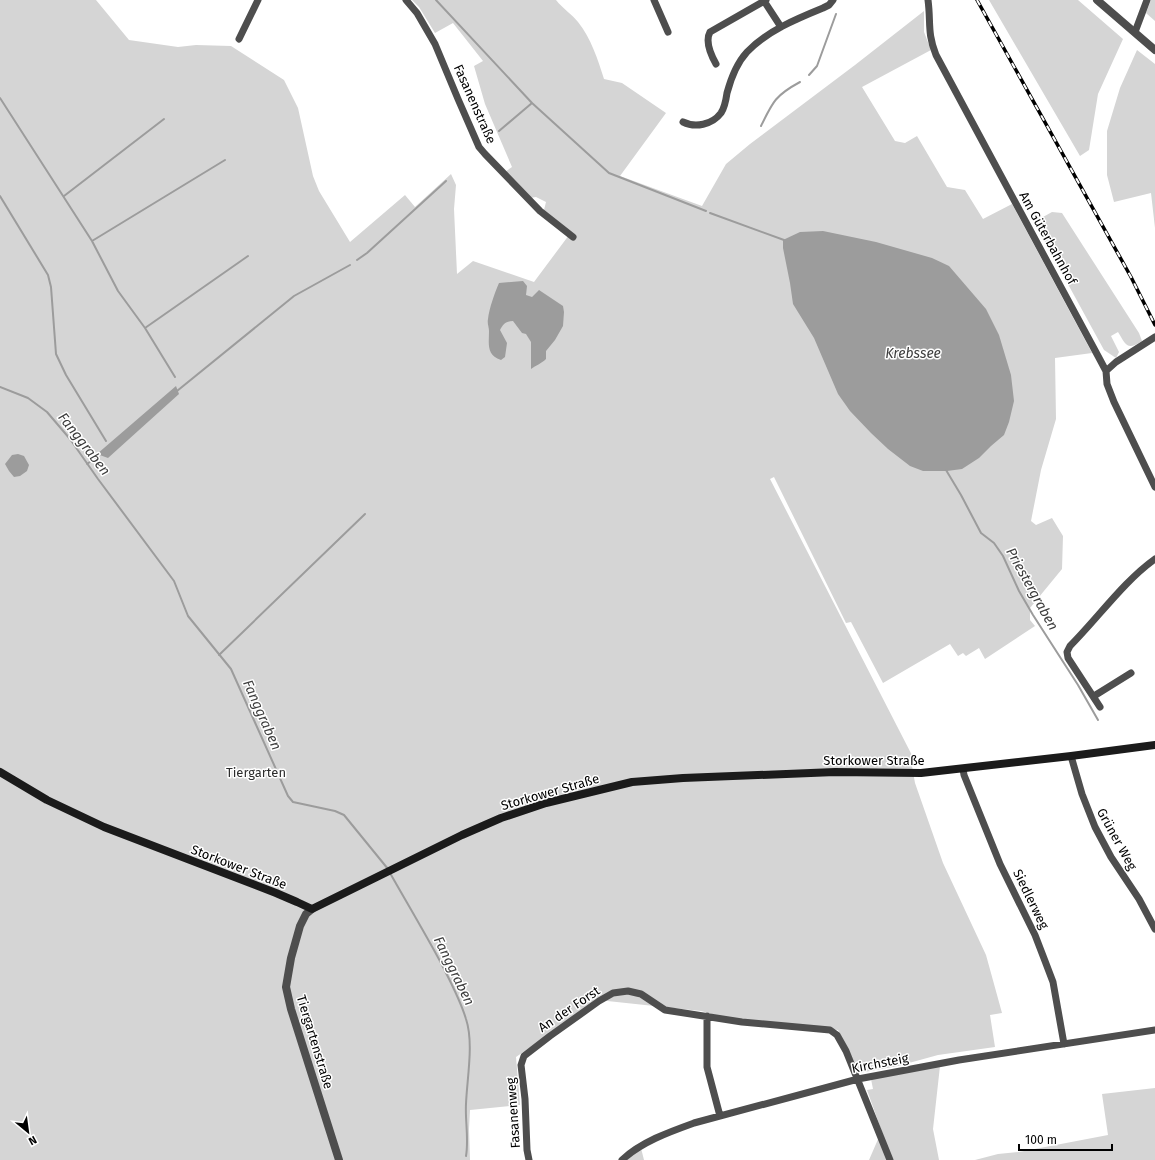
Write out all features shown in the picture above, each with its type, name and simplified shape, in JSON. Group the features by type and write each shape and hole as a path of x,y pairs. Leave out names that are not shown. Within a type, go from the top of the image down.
{"main road":[{"name":"Storkower Straße","path":"0,772 48,800 104,827 276,893 312,909 462,835 501,818 546,803 632,782 739,775 835,772 921,773 1155,745"}],"street":[{"path":"239,39 258,0"},
{"name":"Fasanenstraße","path":"406,0 417,13 435,44 479,147 540,211 573,237"},
{"path":"654,0 668,32"},
{"path":"716,64 708,42 710,32 765,0 781,27"},
{"path":"683,122 688,125 700,126 718,116 724,108 735,69 757,43 781,27 829,5 832,0"},
{"name":"Am Güterbahnhof","path":"928,0 929,32 931,43 936,55 1106,372 1107,384 1110,392 1155,487"},
{"path":"1098,0 1155,50"},
{"path":"1135,32 1147,0"},
{"path":"1106,372 1116,362 1155,337"},
{"path":"1100,707 1068,658 1067,652 1070,646 1117,595 1155,559"},
{"path":"1094,696 1131,673"},
{"name":"Grüner Weg","path":"1072,756 1087,809 1098,834 1139,900 1155,929"},
{"name":"Siedlerweg","path":"963,769 964,775 1000,864 1035,935 1051,975 1064,1044"},
{"name":"Tiergartenstraße","path":"312,909 306,914 300,926 291,958 286,987 291,1009 339,1160"},
{"name":"An der Forst","path":"521,1065 524,1056 599,1001 613,993 628,991 640,994 666,1010 742,1022 830,1030 837,1035 858,1079 890,1160"},
{"path":"707,1016 707,1068 720,1116"},
{"name":"Kirchsteig","path":"622,1160 630,1152 671,1131 720,1116 858,1079 959,1060 1155,1030"},
{"name":"Fasanenweg","path":"521,1065 529,1160"}],"green space":[{"name":"Tiergarten","path":"0,0 96,0 129,40 178,47 196,45 231,46 284,80 298,108 313,176 319,191 350,242 405,195 415,207 451,174 456,185 454,209 457,274 473,261 534,282 569,235 543,214 546,202 536,197 530,198 505,172 512,167 485,104 474,66 483,61 453,23 435,33 419,7 412,0 556,0 576,19 583,28 597,57 604,79 622,83 666,113 620,176 702,206 726,164 924,11 924,32 931,50 862,87 895,141 905,143 917,136 947,187 965,190 983,219 1012,204 1092,353 1055,358 1056,419 1041,470 1031,521 1036,525 1052,518 1063,536 1062,569 1030,608 1030,620 1035,626 985,659 979,648 966,656 963,653 958,656 950,644 883,683 851,622 846,623 774,477 770,479 917,765 912,766 915,783 943,863 986,955 1002,1013 990,1015 995,1047 938,1055 898,1066 859,1073 838,1030 723,1017 701,1011 598,1000 516,1057 520,1105 470,1110 470,1160 0,1160"},
{"path":"989,0 1078,0 1123,39 1098,94 1089,150 1080,156"},
{"path":"1151,0 1155,0 1155,21 1146,13"},
{"path":"1137,50 1155,64 1155,228 1151,193 1114,202 1107,175 1107,131 1120,88"},
{"path":"1052,212 1062,213 1139,333 1142,341 1133,346 1127,345 1118,332 1111,336 1119,352 1116,358 1104,350 1034,222"},
{"path":"940,1066 933,1129 939,1160 892,1160 867,1090 873,1089 871,1079"},
{"path":"1155,1088 1155,1160 975,1160 998,1154 1019,1152 1108,1135 1102,1094"},
{"path":"879,1137 887,1160 869,1160"},
{"path":"641,1148 644,1160 625,1160"}],"water":[{"name":"Krebssee","path":"823,231 876,242 932,258 949,266 986,309 999,335 1011,375 1014,401 1004,435 979,458 962,469 947,471 923,471 910,466 888,449 871,433 850,411 838,394 814,338 793,304 783,248 783,240 800,232"},
{"path":"523,281 527,286 526,295 532,297 539,290 563,306 564,312 563,326 555,340 546,351 546,359 531,369 531,342 526,334 522,333 513,321 505,323 500,330 507,343 505,357 501,360 496,358 489,348 489,315 492,301 499,283"},
{"path":"176,386 179,394 108,458 97,454"},
{"path":"18,454 24,456 29,465 27,471 20,476 14,477 5,464 12,455"}],"waterway":[{"path":"436,0 532,103 609,173 706,211"},
{"path":"809,75 817,66 836,14"},
{"path":"761,126 772,105 780,95 800,82"},
{"path":"0,98 92,241 118,291 145,328 175,377"},
{"path":"499,131 532,103"},
{"path":"64,196 164,119"},
{"path":"92,241 225,160"},
{"path":"357,260 367,253 446,181"},
{"path":"0,196 48,275 51,287 56,354 66,375 106,441"},
{"path":"710,213 784,240"},
{"path":"145,328 248,256"},
{"path":"177,391 294,296 350,265"},
{"name":"Fanggraben","path":"0,387 28,398 47,412 70,439 174,581 188,616 231,669 288,796 293,802 335,811 344,815 388,869"},
{"path":"87,464 101,454"},
{"name":"Priestergraben","path":"946,470 981,533 994,543 1003,556 1019,591 1078,685 1098,720"},
{"path":"219,655 365,514"},
{"name":"Fanggraben","path":"390,873 441,963 458,997 466,1019 470,1039 466,1104 466,1156"}],"railway":[{"path":"977,0 1131,277 1155,325"}]}
